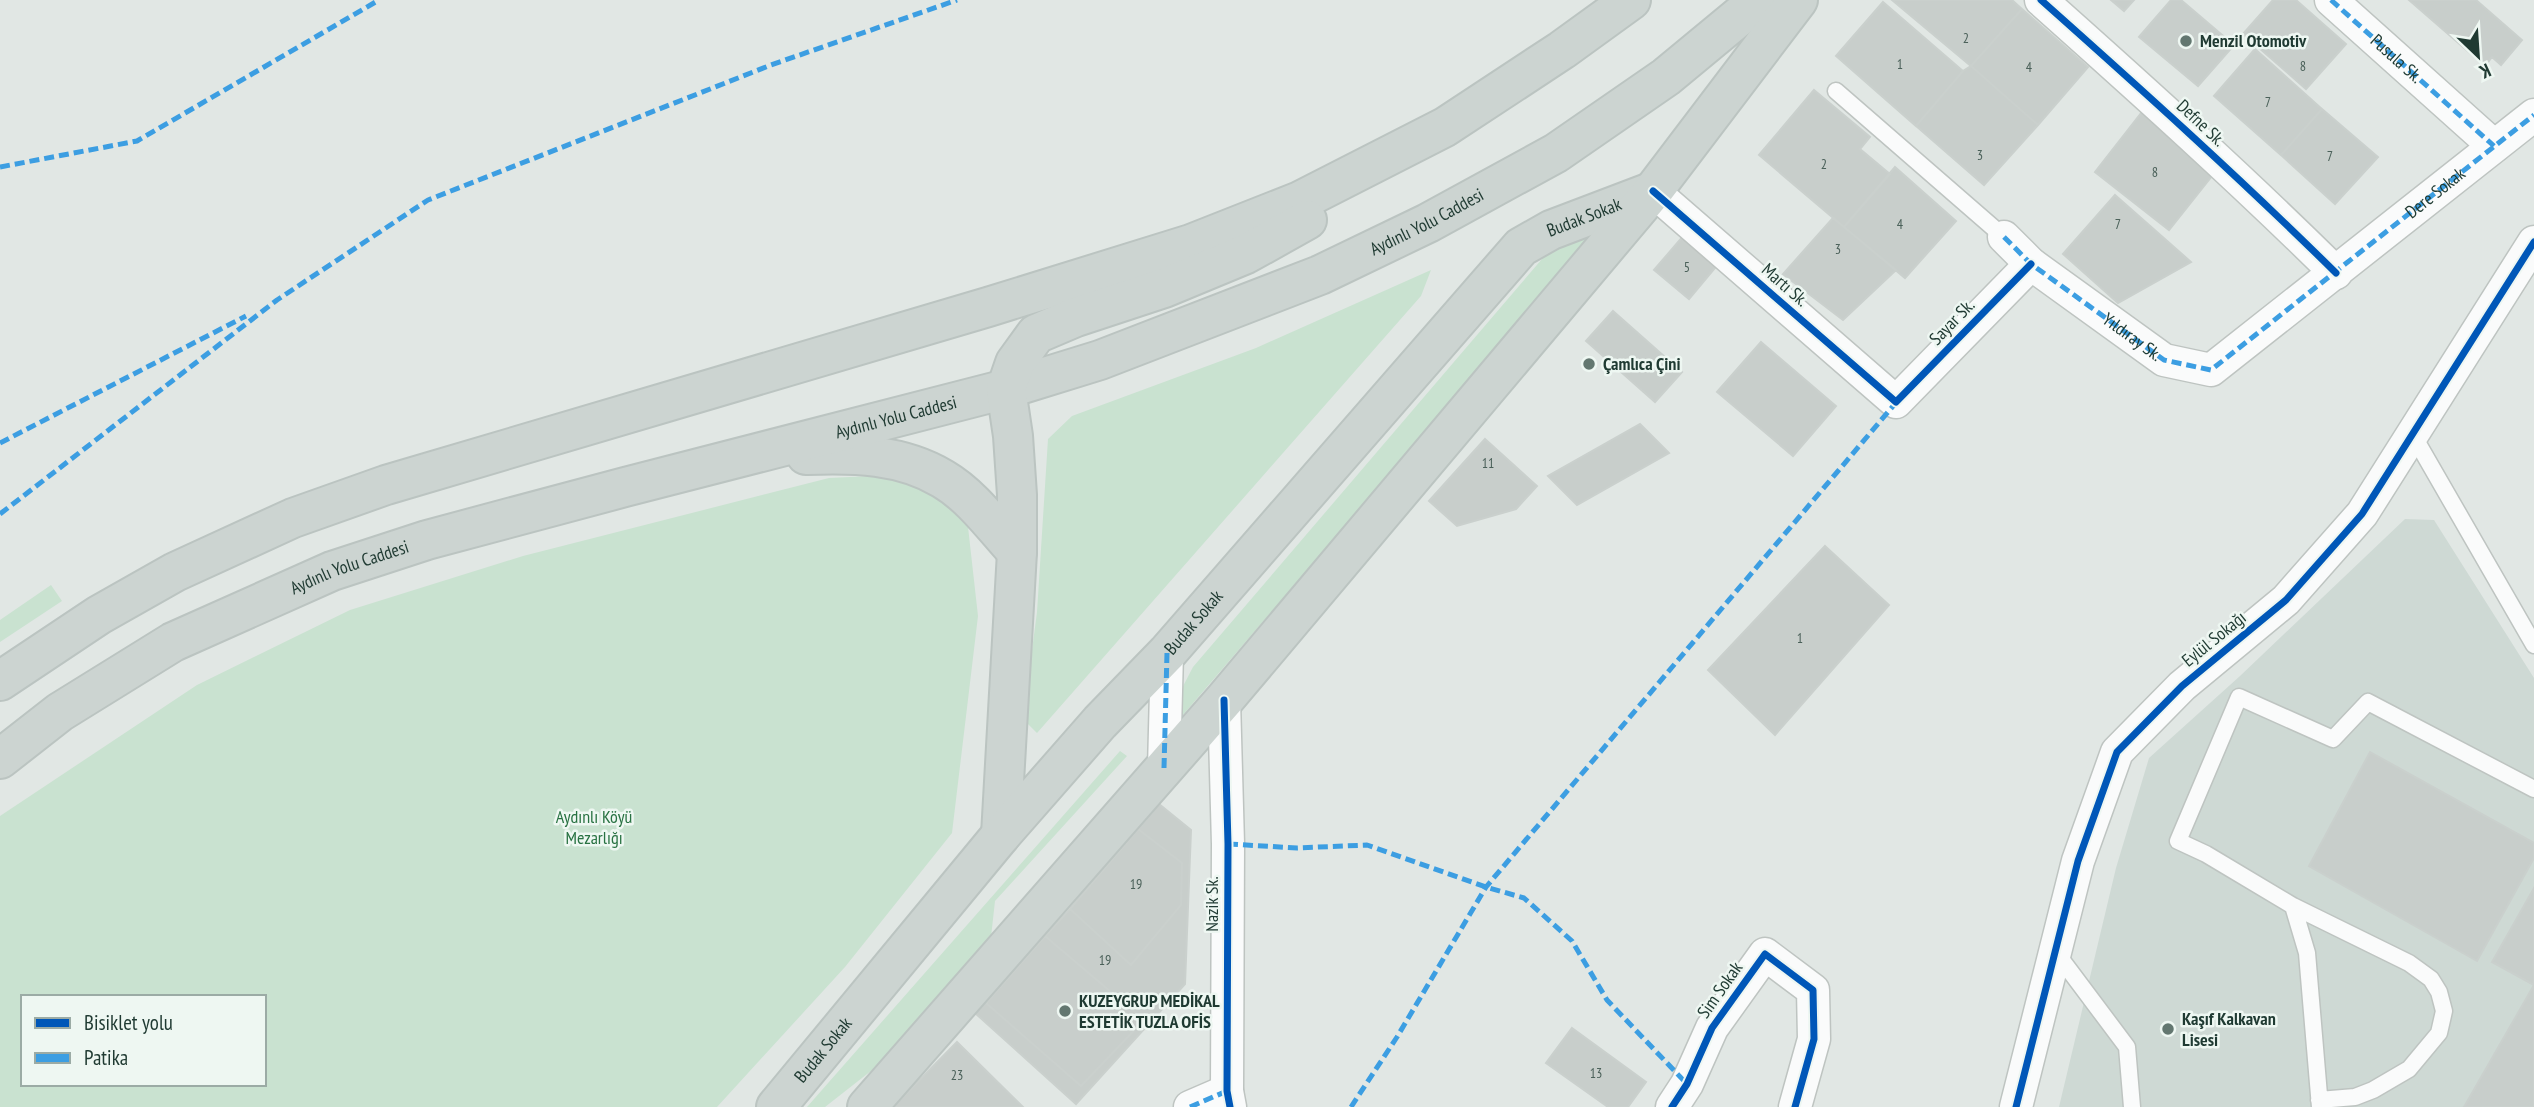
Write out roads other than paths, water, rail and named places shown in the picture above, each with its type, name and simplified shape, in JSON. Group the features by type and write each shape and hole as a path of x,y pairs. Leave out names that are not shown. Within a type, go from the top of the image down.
{"main road":[{"path":"1001,835 1017,552 1013,436 1006,390 1015,363 1036,334 1076,317 1164,288 1245,254 1293,228 1360,187 1631,0"},
{"name":"Aydınlı Yolu Caddesi","path":"0,759 60,712 173,642 332,571 427,540 1006,390 1100,360 1320,275 1428,223 1556,153 1666,78 1759,0"},
{"name":"Budak Sokak","path":"867,1107 1224,700 1653,191 1798,0"},
{"path":"0,681 99,615 175,572 293,518 386,485 988,307 1191,244 1300,201 1445,127"},
{"name":"Budak Sokak","path":"776,1107 1001,835 1101,722 1167,653 1521,247 1551,230 1653,191"},
{"path":"724,462 839,453 901,460 944,480 976,507 1017,552"}],"street":[{"name":"Defne Sk.","path":"2040,0 2142,89 2276,213 2336,273"},
{"name":"Pusula Sk.","path":"2331,0 2494,146"},
{"name":"Dere Sokak","path":"2336,273 2534,116"},
{"name":"Martı Sk.","path":"1653,191 1896,402"},
{"name":"Yıldıray Sk.","path":"2004,237 2031,264 2164,360 2211,370 2336,273"},
{"name":"Eylül Sokağı","path":"2017,1107 2078,861 2117,752 2182,686 2286,600 2362,514 2534,242"},
{"name":"Sayar Sk.","path":"1896,402 2031,264"},
{"path":"1164,768 1167,653"},
{"name":"Nazik Sk.","path":"1224,700 1228,844 1229,1099"},
{"name":"Sim Sokak","path":"1672,1107 1687,1084 1712,1028 1765,954 1813,990 1814,1040 1795,1107"},
{"path":"1191,1107 1229,1099"}],"lane":[{"path":"1836,91 2004,237"},
{"path":"2413,435 2534,645"},
{"path":"2293,906 2307,953 2320,1103 2355,1097 2383,1085 2409,1069 2439,1033 2444,1011 2439,992 2431,979 2409,963 2293,906 2206,854 2178,841 2239,697 2333,739 2368,702 2534,789"},
{"path":"2055,951 2127,1047 2132,1107"}],"place":[{"name":"Menzil Otomotiv","path":"2186,41"},
{"name":"Çamlıca Çini","path":"1589,364"},
{"name":"KUZEYGRUP MEDİKAL ESTETİK TUZLA OFİS","path":"1065,1011"},
{"name":"Kaşıf Kalkavan Lisesi","path":"2168,1029"}],"park label":[{"name":"Aydınlı Köyü Mezarlığı","path":"594,827"}]}
